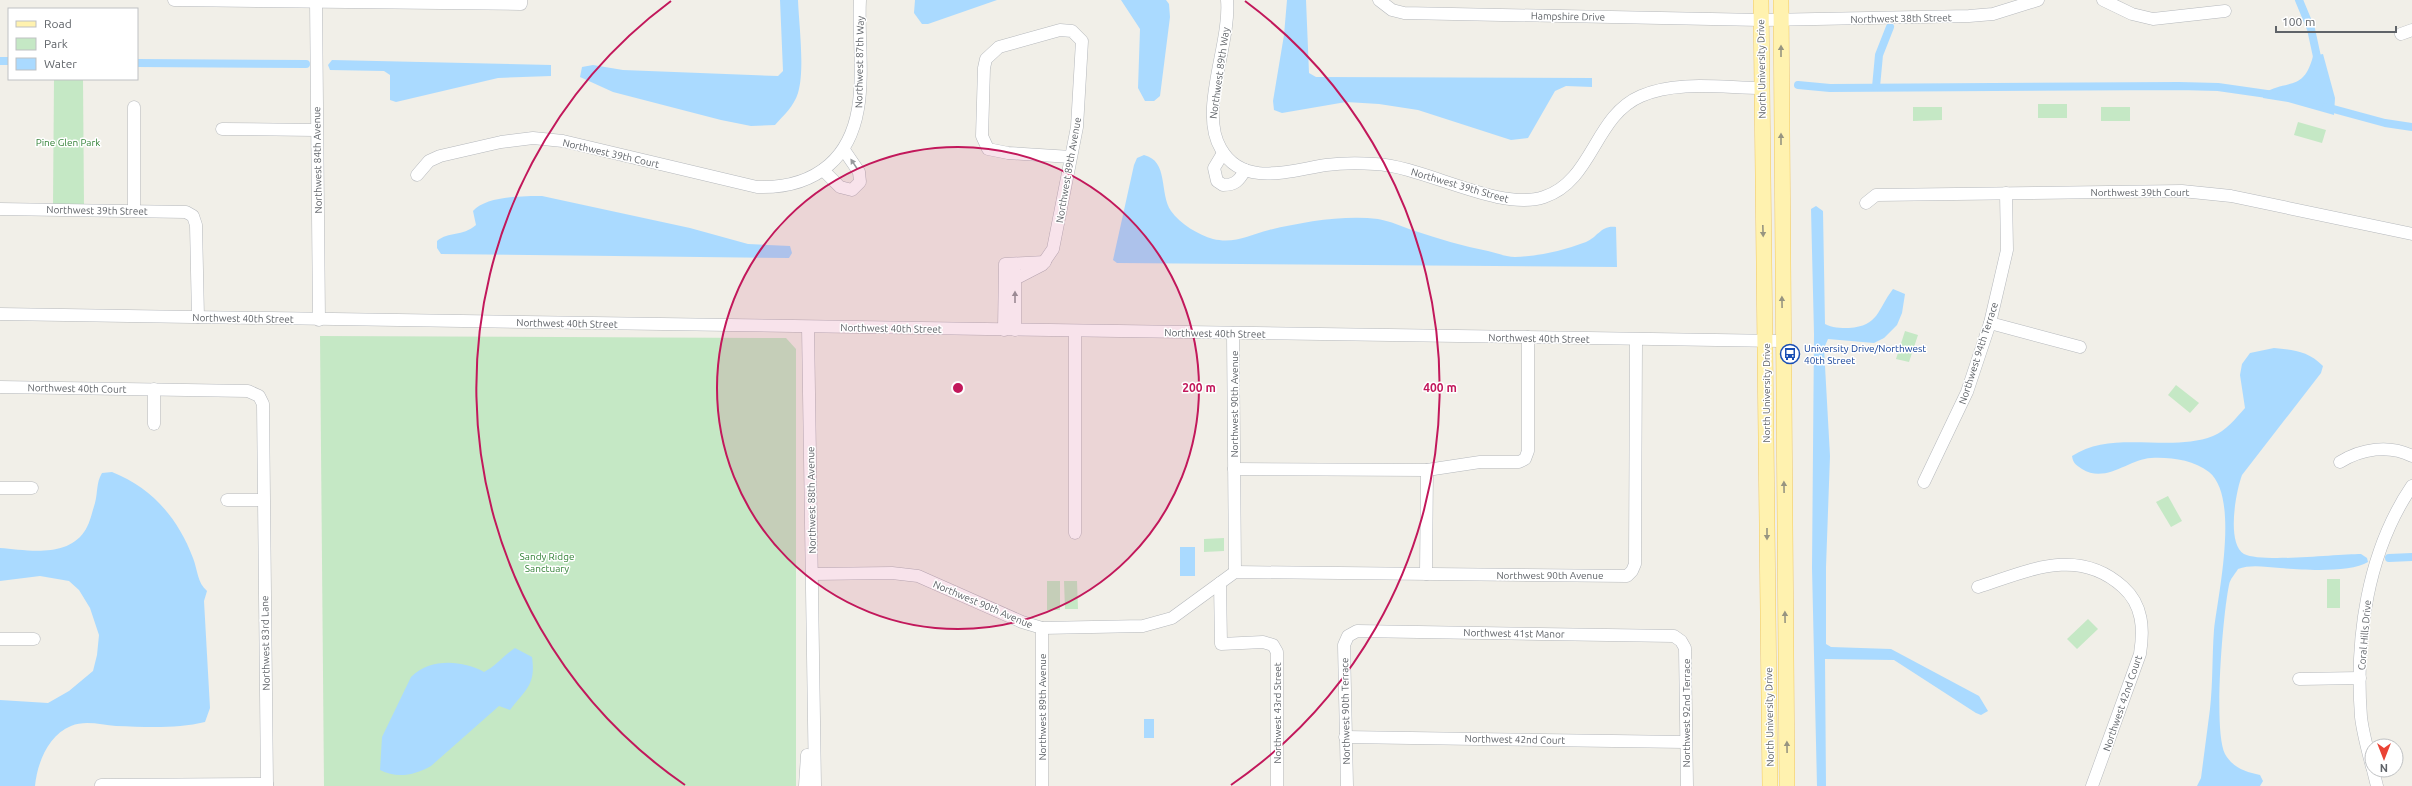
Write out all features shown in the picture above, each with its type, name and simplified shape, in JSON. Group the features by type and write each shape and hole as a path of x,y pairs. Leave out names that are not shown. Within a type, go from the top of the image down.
{"main road":[{"name":"North University Drive","path":"1761,0 1770,786"},
{"name":"North University Drive","path":"1781,0 1787,786"}],"street":[{"path":"174,0 521,2"},
{"name":"Northwest 87th Way","path":"810,178 823,170 844,150 854,128 859,102 860,0"},
{"name":"Northwest 89th Way","path":"1227,0 1226,22 1212,124 1215,137 1223,153 1250,171"},
{"name":"Hampshire Drive","path":"1379,0 1392,10 1404,13 1761,20"},
{"name":"Northwest 38th Street","path":"1761,20 1969,16 1993,14 2038,0"},
{"path":"2103,0 2132,14 2153,18 2225,11"},
{"name":"Northwest 84th Avenue","path":"316,1 316,130 319,320"},
{"name":"Northwest 89th Avenue","path":"1015,279 1034,271 1045,262 1053,249 1071,158 1077,127 1082,42 1072,31 1060,30 999,47 986,59 984,68 982,136 988,148 1008,153 1071,158"},
{"name":"Northwest 39th Street","path":"1250,171 1276,174 1344,163 1381,164 1500,197 1526,201 1559,192 1571,182 1582,170 1608,125 1629,102 1642,96 1673,88 1762,88"},
{"path":"134,107 134,211"},
{"path":"222,129 316,130"},
{"name":"Northwest 39th Court","path":"417,175 429,162 440,156 501,142 533,138 563,141 757,187 782,186 810,178"},
{"path":"823,170 840,187 852,190 857,187 860,182 859,172 844,150"},
{"path":"1223,153 1214,168 1217,181 1223,185 1234,184 1250,171"},
{"name":"Northwest 39th Court","path":"1866,203 1876,195 2189,192 2231,196 2412,234"},
{"name":"Northwest 94th Terrace","path":"1924,482 1967,392 1990,323 2007,250 2006,193"},
{"name":"Northwest 39th Street","path":"0,209 186,212 193,216 196,225 198,317"},
{"path":"1009,330 1006,264 1045,262"},
{"path":"1009,330 1015,279 1015,263"},
{"name":"Northwest 40th Street","path":"0,314 1528,337 1636,340 1783,341"},
{"path":"1990,323 2080,347"},
{"name":"Northwest 88th Avenue","path":"808,327 812,672 815,786"},
{"path":"1074,331 1074,533"},
{"name":"Northwest 90th Avenue","path":"1233,333 1235,572"},
{"path":"1234,470 1427,470 1480,462 1519,462 1525,458 1528,452 1528,337"},
{"name":"Northwest 90th Avenue","path":"812,574 892,574 918,576 1022,622 1042,628 1143,626 1172,618 1235,572 1627,576 1632,572 1635,564 1636,340"},
{"name":"Northwest 40th Court","path":"0,387 248,391 259,396"},
{"path":"154,389 154,424"},
{"name":"Northwest 83rd Lane","path":"259,396 263,404 267,785"},
{"path":"2340,462 2353,454 2385,449 2403,451 2412,456"},
{"path":"1426,574 1427,470"},
{"name":"Coral Hills Drive","path":"2365,738 2361,718 2360,678 2367,600 2375,566 2398,508 2412,486"},
{"path":"0,488 32,488"},
{"path":"227,500 263,500"},
{"name":"Northwest 42nd Court","path":"1978,587 2050,566 2084,565 2101,570 2112,577 2126,590 2135,603 2141,616 2144,632 2140,654 2092,786"},
{"name":"Northwest 43rd Street","path":"1220,583 1220,644 1263,642 1274,645 1277,652 1277,786"},
{"name":"Northwest 89th Avenue","path":"1042,628 1042,786"},
{"name":"Northwest 41st Manor","path":"1348,636 1357,631 1674,636 1681,641"},
{"name":"Northwest 90th Terrace","path":"1348,636 1344,645 1345,737 1348,786"},
{"path":"0,639 34,639"},
{"name":"Northwest 92nd Terrace","path":"1681,641 1685,648 1685,742 1687,786"},
{"name":"Northwest 88th Avenue","path":"805,786 812,672"},
{"path":"2300,679 2360,678"},
{"name":"Northwest 42nd Court","path":"1345,737 1685,742"},
{"path":"101,785 267,785"}],"green space":[{"name":"Pine Glen Park","path":"54,80 83,80 84,206 53,205"},
{"path":"2038,104 2067,104 2067,118 2038,118"},
{"path":"1913,107 1942,107 1942,120 1913,121"},
{"path":"2101,107 2130,107 2130,121 2101,121"},
{"path":"2298,122 2326,130 2322,143 2294,135"},
{"path":"1905,331 1918,335 1909,362 1896,359"},
{"name":"Sandy Ridge Sanctuary","path":"320,336 786,338 796,349 796,786 324,786"},
{"path":"2176,385 2199,403 2190,413 2168,395"},
{"path":"2168,496 2182,521 2171,527 2156,502"},
{"path":"1224,538 1224,551 1204,552 1204,539"},
{"path":"2327,579 2340,579 2340,608 2327,608"},
{"path":"1047,581 1060,581 1060,610 1047,610"},
{"path":"1064,581 1077,581 1078,609 1065,609"},
{"path":"2088,619 2098,629 2077,649 2067,639"}],"water":[{"path":"780,0 798,0 801,72 796,98 775,125 751,126 721,120 613,92 580,77 582,67 593,65 623,70 778,76 783,71"},
{"path":"915,0 997,0 928,24 922,24 914,13"},
{"path":"1121,0 1166,0 1169,4 1170,17 1160,96 1154,101 1145,101 1138,88 1140,29"},
{"path":"1287,0 1306,0 1309,73 1316,77 1592,78 1592,87 1566,86 1555,91 1528,138 1511,140 1418,110 1379,104 1346,102 1282,113 1274,110 1273,101 1284,35"},
{"path":"2323,54 2335,98 2334,115 2288,102 2263,98 2264,93 2272,89 2300,80 2305,75 2313,56"},
{"path":"332,60 551,65 551,76 498,78 396,102 390,100 390,75 384,71 330,70 328,65"},
{"path":"1144,155 1152,158 1157,164 1162,178 1167,204 1175,216 1190,228 1213,239 1235,240 1269,230 1309,222 1365,218 1383,220 1451,242 1505,256 1515,257 1542,254 1568,248 1590,240 1607,228 1616,227 1617,267 1117,263 1113,260 1134,165 1137,158"},
{"path":"542,196 690,228 748,244 790,246 792,253 789,258 441,254 437,248 437,241 442,238 466,231 476,225 473,211 487,202 506,198"},
{"path":"1816,206 1823,211 1825,324 1839,328 1859,327 1866,324 1876,316 1893,289 1905,294 1902,313 1897,325 1884,338 1874,343 1828,339 1824,348 1830,456 1826,567 1826,644 1831,647 1891,649 1979,696 1988,711 1981,715 1976,713 1894,660 1825,659 1826,786 1817,786 1812,568 1814,334 1811,209"},
{"path":"2274,348 2306,354 2323,366 2321,373 2242,475 2237,493 2234,516 2235,539 2238,548 2244,554 2253,557 2283,558 2361,554 2367,558 2368,562 2350,568 2326,570 2253,566 2238,569 2231,579 2224,620 2219,698 2221,741 2225,754 2232,763 2245,771 2260,775 2263,781 2260,786 2197,786 2201,778 2210,709 2214,630 2225,547 2223,502 2218,484 2209,472 2203,468 2182,460 2159,458 2143,459 2117,470 2100,474 2091,473 2082,469 2075,464 2072,456 2088,448 2105,444 2123,442 2196,441 2218,434 2245,408 2240,375 2242,364 2250,353"},
{"path":"112,472 139,487 151,496 171,517 187,543 199,580 207,591 204,601 210,708 205,722 183,726 138,727 94,723 76,724 63,730 50,743 41,760 35,786 0,786 0,700 48,703 69,691 93,671 97,655 99,635 90,608 79,590 69,581 40,576 0,581 0,548 33,551 56,549 67,546 76,540 84,532 89,522 102,473"},
{"path":"1180,547 1195,547 1195,576 1180,576"},
{"path":"515,648 532,657 533,666 531,681 510,710 499,706 431,766 419,772 399,775 386,773 380,770 382,737 411,677 427,667 446,663 466,665 484,672"},
{"path":"1144,719 1154,719 1154,738 1144,738"}],"waterway":[{"path":"2299,0 2311,29 2319,66"},
{"path":"1876,87 1879,55 1890,27"},
{"path":"0,61 8,61"},
{"path":"138,63 306,64"},
{"path":"1798,85 1830,88 2179,86 2218,87 2274,95"},
{"path":"2326,107 2385,123 2412,127"},
{"path":"2389,558 2412,557"}],"place":[{"name":"University Drive/Northwest 40th Street","path":"1790,354"}]}
